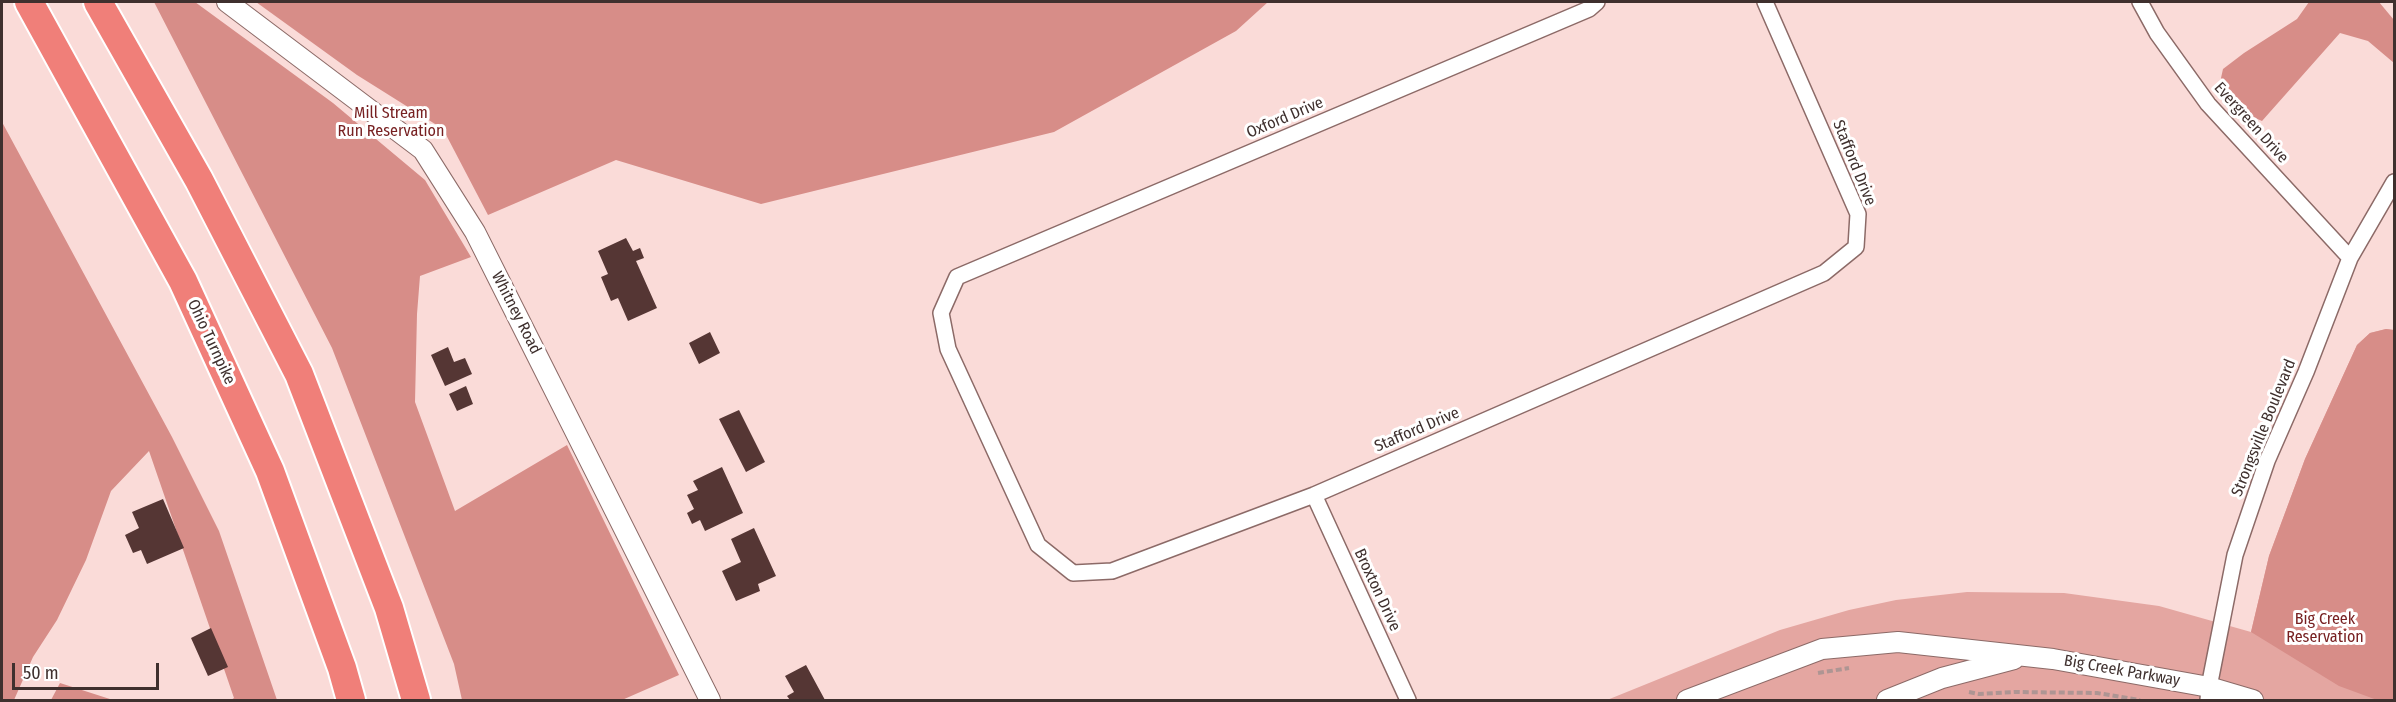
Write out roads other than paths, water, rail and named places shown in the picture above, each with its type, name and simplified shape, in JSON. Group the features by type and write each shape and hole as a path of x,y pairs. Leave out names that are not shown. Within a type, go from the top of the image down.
{"highway":[{"name":"Ohio Turnpike","path":"29,2 183,282 270,471 342,668 351,700"},
{"path":"98,2 199,180 299,374 389,608 416,700"}],"street":[{"name":"Whitney Road","path":"227,2 423,150 475,232 710,700"},
{"name":"Oxford Drive","path":"984,264 1588,9 1597,2"},
{"name":"Stafford Drive","path":"984,264 957,277 941,313 948,349 1038,545 1073,573 1112,571 1314,495 1824,273 1856,247 1857,214 1765,2"},
{"name":"Evergreen Drive","path":"2140,2 2157,33 2208,104 2350,258"},
{"name":"Strongsville Boulevard","path":"2209,694 2235,555 2267,461 2306,372 2350,258 2394,182"},
{"name":"Broxton Drive","path":"1314,495 1408,700"},
{"name":"Big Creek Parkway","path":"1687,700 1822,649 1898,642 2053,659 2209,694 2253,700"},
{"name":"Big Creek Parkway","path":"1887,700 1942,678 2025,656"}],"park label":[{"name":"Mill Stream Run Reservation","path":"391,123"},
{"name":"Big Creek Reservation","path":"2325,629"}]}
